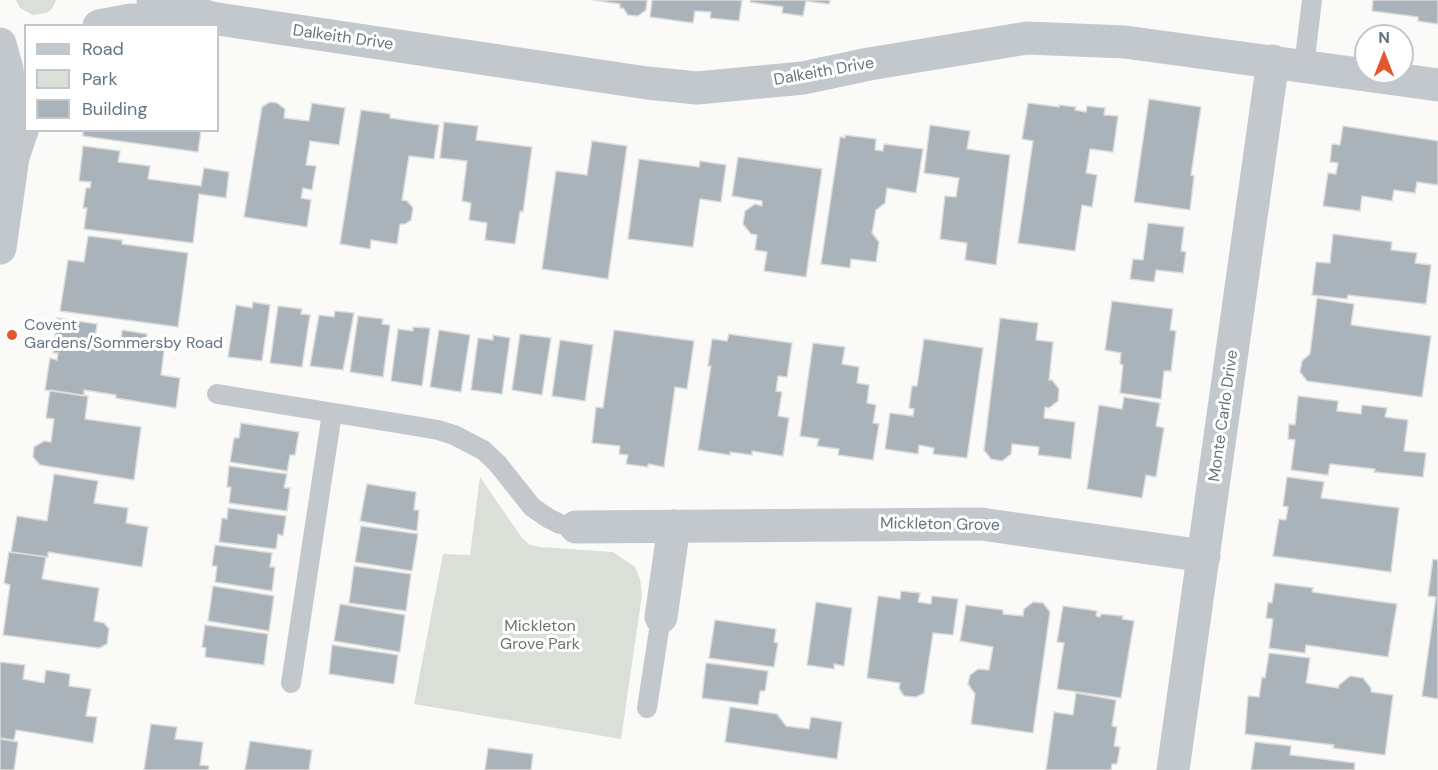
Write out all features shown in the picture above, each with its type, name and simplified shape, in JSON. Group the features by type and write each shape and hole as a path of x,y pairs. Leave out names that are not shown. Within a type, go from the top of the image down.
{"street":[{"path":"81,24 90,0"},
{"name":"Dalkeith Drive","path":"153,0 211,18 696,88 803,78 869,64 1027,38 1125,42 1438,85"},
{"name":"Dalkeith Drive","path":"110,24 131,20 211,18"},
{"path":"0,33 17,44 24,46"},
{"path":"0,44 7,69 13,156"},
{"name":"Monte Carlo Drive","path":"1173,770 1204,556 1289,64"},
{"path":"0,248 13,156 24,125"},
{"name":"Mickleton Grove","path":"576,527 981,524 1204,556"},
{"path":"661,617 674,526"}],"lane":[{"path":"1289,64 1312,0"},
{"path":"217,394 438,430 472,444 497,463 532,507 560,524 576,527"},
{"path":"291,683 332,413"},
{"path":"647,708 661,617"}],"green space":[{"path":"16,0 56,0 52,9 46,13 33,15 20,8"},
{"name":"Mickleton Grove Park","path":"480,477 522,538 530,545 613,552 635,567 640,579 642,595 621,739 414,704 443,554 470,555"}],"building":[{"path":"593,0 647,0 646,10 638,16 628,15 623,8 620,8 620,4"},
{"path":"652,0 742,0 739,21 710,18 711,12 695,11 693,23 650,17"},
{"path":"751,0 830,0 829,4 806,1 803,16 782,13 783,7 750,2"},
{"path":"1373,0 1438,0 1438,24 1418,21 1418,17 1372,11"},
{"path":"1149,99 1201,107 1191,175 1194,176 1190,210 1134,202"},
{"path":"270,102 277,103 285,109 284,118 309,121 312,103 345,108 339,145 310,141 306,165 316,166 312,190 303,188 301,198 311,200 307,227 244,217 262,107"},
{"path":"1028,103 1076,107 1075,110 1086,112 1087,106 1105,108 1104,115 1118,116 1113,152 1090,149 1086,173 1097,175 1092,207 1082,205 1075,251 1018,243 1033,141 1022,139"},
{"path":"361,110 390,114 390,118 439,125 434,159 409,156 402,200 407,201 413,208 411,220 400,224 397,244 371,240 370,249 340,244"},
{"path":"444,122 478,126 476,140 532,147 523,212 520,211 515,244 485,240 487,223 469,220 471,203 462,201 467,161 440,158"},
{"path":"930,125 970,131 967,149 1010,155 996,265 965,260 967,243 940,239 945,196 956,197 959,178 924,173"},
{"path":"1343,126 1438,141 1438,185 1417,182 1415,193 1394,190 1392,201 1362,196 1360,211 1323,206 1328,173 1336,174 1338,163 1330,162 1332,144 1340,145"},
{"path":"83,132 201,132 198,152 83,136"},
{"path":"845,135 876,139 875,150 883,151 884,144 923,149 916,193 887,188 885,203 876,210 872,233 879,242 876,262 851,259 850,268 821,264 840,137 845,138"},
{"path":"592,141 627,146 608,279 542,269 556,171 587,175"},
{"path":"83,146 120,151 118,162 150,166 148,179 201,186 204,168 229,172 226,198 199,194 193,243 84,229 87,208 83,208 86,188 90,188 91,182 79,181"},
{"path":"738,157 822,169 806,277 764,271 767,252 755,250 757,235 751,234 743,224 745,211 755,204 762,206 762,201 732,196"},
{"path":"639,159 699,167 700,161 726,165 721,202 700,199 693,247 628,239"},
{"path":"1148,223 1184,227 1181,251 1186,252 1183,273 1156,270 1154,282 1130,279 1133,259 1143,260"},
{"path":"1333,234 1392,242 1391,250 1417,253 1415,263 1431,265 1426,304 1348,295 1347,299 1312,295 1316,262 1330,263"},
{"path":"88,236 122,240 122,244 188,253 178,327 60,311 68,260 84,262"},
{"path":"1317,298 1354,304 1351,325 1431,336 1422,397 1307,381 1300,372 1302,361 1310,354"},
{"path":"1112,301 1173,309 1170,330 1176,331 1171,371 1164,371 1161,399 1120,393 1123,365 1120,364 1121,353 1105,350"},
{"path":"253,302 270,305 262,361 228,357 236,305 252,308"},
{"path":"278,306 302,309 301,314 310,315 302,367 270,363"},
{"path":"335,311 354,313 343,370 310,366 319,315 334,317"},
{"path":"358,316 383,319 382,324 390,325 383,377 350,372"},
{"path":"57,318 97,324 95,339 121,343 122,330 147,334 145,347 164,350 161,375 180,378 176,408 84,390 84,396 45,390 50,358 57,360 58,353 53,353"},
{"path":"1000,318 1038,323 1036,340 1053,342 1049,380 1052,380 1059,389 1058,401 1049,408 1045,407 1044,418 1075,422 1071,459 1038,455 1039,447 1012,444 1011,454 1002,461 991,459 984,450"},
{"path":"413,327 430,328 422,386 391,381 398,329 413,331"},
{"path":"439,330 470,335 461,392 430,387"},
{"path":"614,330 694,341 687,389 675,387 664,467 626,464 628,455 619,454 620,446 592,443 596,407 603,408"},
{"path":"520,334 551,338 542,395 512,390"},
{"path":"729,334 792,343 787,377 778,376 776,391 782,392 778,416 789,418 783,456 752,451 752,455 730,452 730,455 698,450 711,366 708,366 712,339 727,341"},
{"path":"493,335 510,338 502,394 471,390 478,338 493,340"},
{"path":"924,339 983,348 967,458 933,454 934,448 919,445 918,454 885,449 890,413 913,416 914,409 909,408 912,386 917,386"},
{"path":"560,340 593,345 585,401 552,396"},
{"path":"813,343 845,347 842,364 859,367 857,383 869,385 867,403 876,405 873,423 879,424 873,460 838,455 839,449 817,446 819,439 800,436"},
{"path":"50,390 88,396 85,419 141,427 134,480 40,465 33,457 34,447 44,441 51,442 54,419 46,418"},
{"path":"1298,396 1338,401 1337,411 1361,414 1362,405 1387,408 1385,417 1408,420 1404,451 1426,453 1423,477 1374,472 1375,469 1330,464 1328,475 1291,470 1295,440 1288,439 1289,424 1295,425"},
{"path":"1124,397 1160,403 1156,426 1164,428 1156,477 1146,475 1142,498 1087,489 1099,405 1122,409"},
{"path":"241,423 299,432 295,455 290,455 287,471 230,462 234,438 239,438"},
{"path":"229,466 287,474 284,488 290,488 287,511 229,503 231,487 227,487"},
{"path":"54,474 98,481 94,503 128,508 126,523 148,527 142,567 48,552 48,557 11,552 17,516 47,521"},
{"path":"1287,477 1324,482 1321,498 1399,508 1391,572 1273,556 1279,519 1286,520 1288,507 1283,506"},
{"path":"367,484 416,492 414,510 419,510 417,531 360,521"},
{"path":"228,508 286,516 283,536 278,534 276,549 219,542 222,518 227,519"},
{"path":"361,526 418,534 412,571 355,562"},
{"path":"215,545 272,553 270,567 275,567 272,591 215,582 217,566 212,566"},
{"path":"9,552 46,557 42,579 99,588 94,621 104,623 109,629 107,644 99,648 3,635 10,585 4,583"},
{"path":"1433,559 1438,560 1438,699 1422,696 1436,597 1428,596"},
{"path":"354,566 411,574 406,611 349,603"},
{"path":"1275,583 1313,588 1312,592 1397,604 1388,657 1306,645 1305,653 1269,648 1273,619 1266,618 1268,602 1272,603"},
{"path":"213,586 274,596 269,631 208,621"},
{"path":"901,591 920,593 918,602 931,604 932,596 958,599 953,635 933,633 924,693 916,697 904,696 899,688 900,683 867,678 878,596 900,599"},
{"path":"816,602 852,608 844,666 834,664 834,669 807,665"},
{"path":"1033,602 1043,603 1050,612 1033,733 971,724 975,694 968,684 970,675 978,669 989,670 993,647 960,641 966,605 1003,610 1003,614 1023,616 1024,609"},
{"path":"340,604 405,615 400,652 334,641"},
{"path":"1063,606 1097,611 1096,616 1100,617 1101,614 1123,616 1122,619 1134,621 1121,698 1057,689 1064,643 1057,642"},
{"path":"715,620 776,629 774,642 778,643 774,667 709,658"},
{"path":"205,625 268,634 264,665 205,657 206,648 202,647"},
{"path":"332,645 398,655 394,684 329,674"},
{"path":"1269,653 1310,658 1306,683 1338,688 1350,676 1363,678 1371,688 1371,692 1393,695 1385,755 1333,748 1334,745 1245,734 1248,696 1259,697"},
{"path":"0,662 25,665 23,679 44,683 46,670 70,674 69,686 91,689 86,716 97,717 93,743 16,730 14,740 0,738"},
{"path":"706,663 768,671 765,691 760,691 758,705 702,698"},
{"path":"1076,693 1116,700 1112,726 1117,727 1114,746 1120,747 1117,764 1112,764 1111,770 1046,770 1054,712 1073,715"},
{"path":"730,707 777,714 786,726 809,729 811,717 842,722 837,759 725,742"},
{"path":"151,724 177,727 175,739 203,742 200,765 209,766 208,770 144,770"},
{"path":"0,739 18,742 14,770 0,770"},
{"path":"250,741 312,750 309,770 245,770"},
{"path":"1255,742 1291,746 1290,755 1355,763 1354,770 1251,770"},
{"path":"488,748 533,754 531,770 485,770"}],"place":[{"name":"Covent Gardens/Sommersby Road","path":"12,335"}]}
